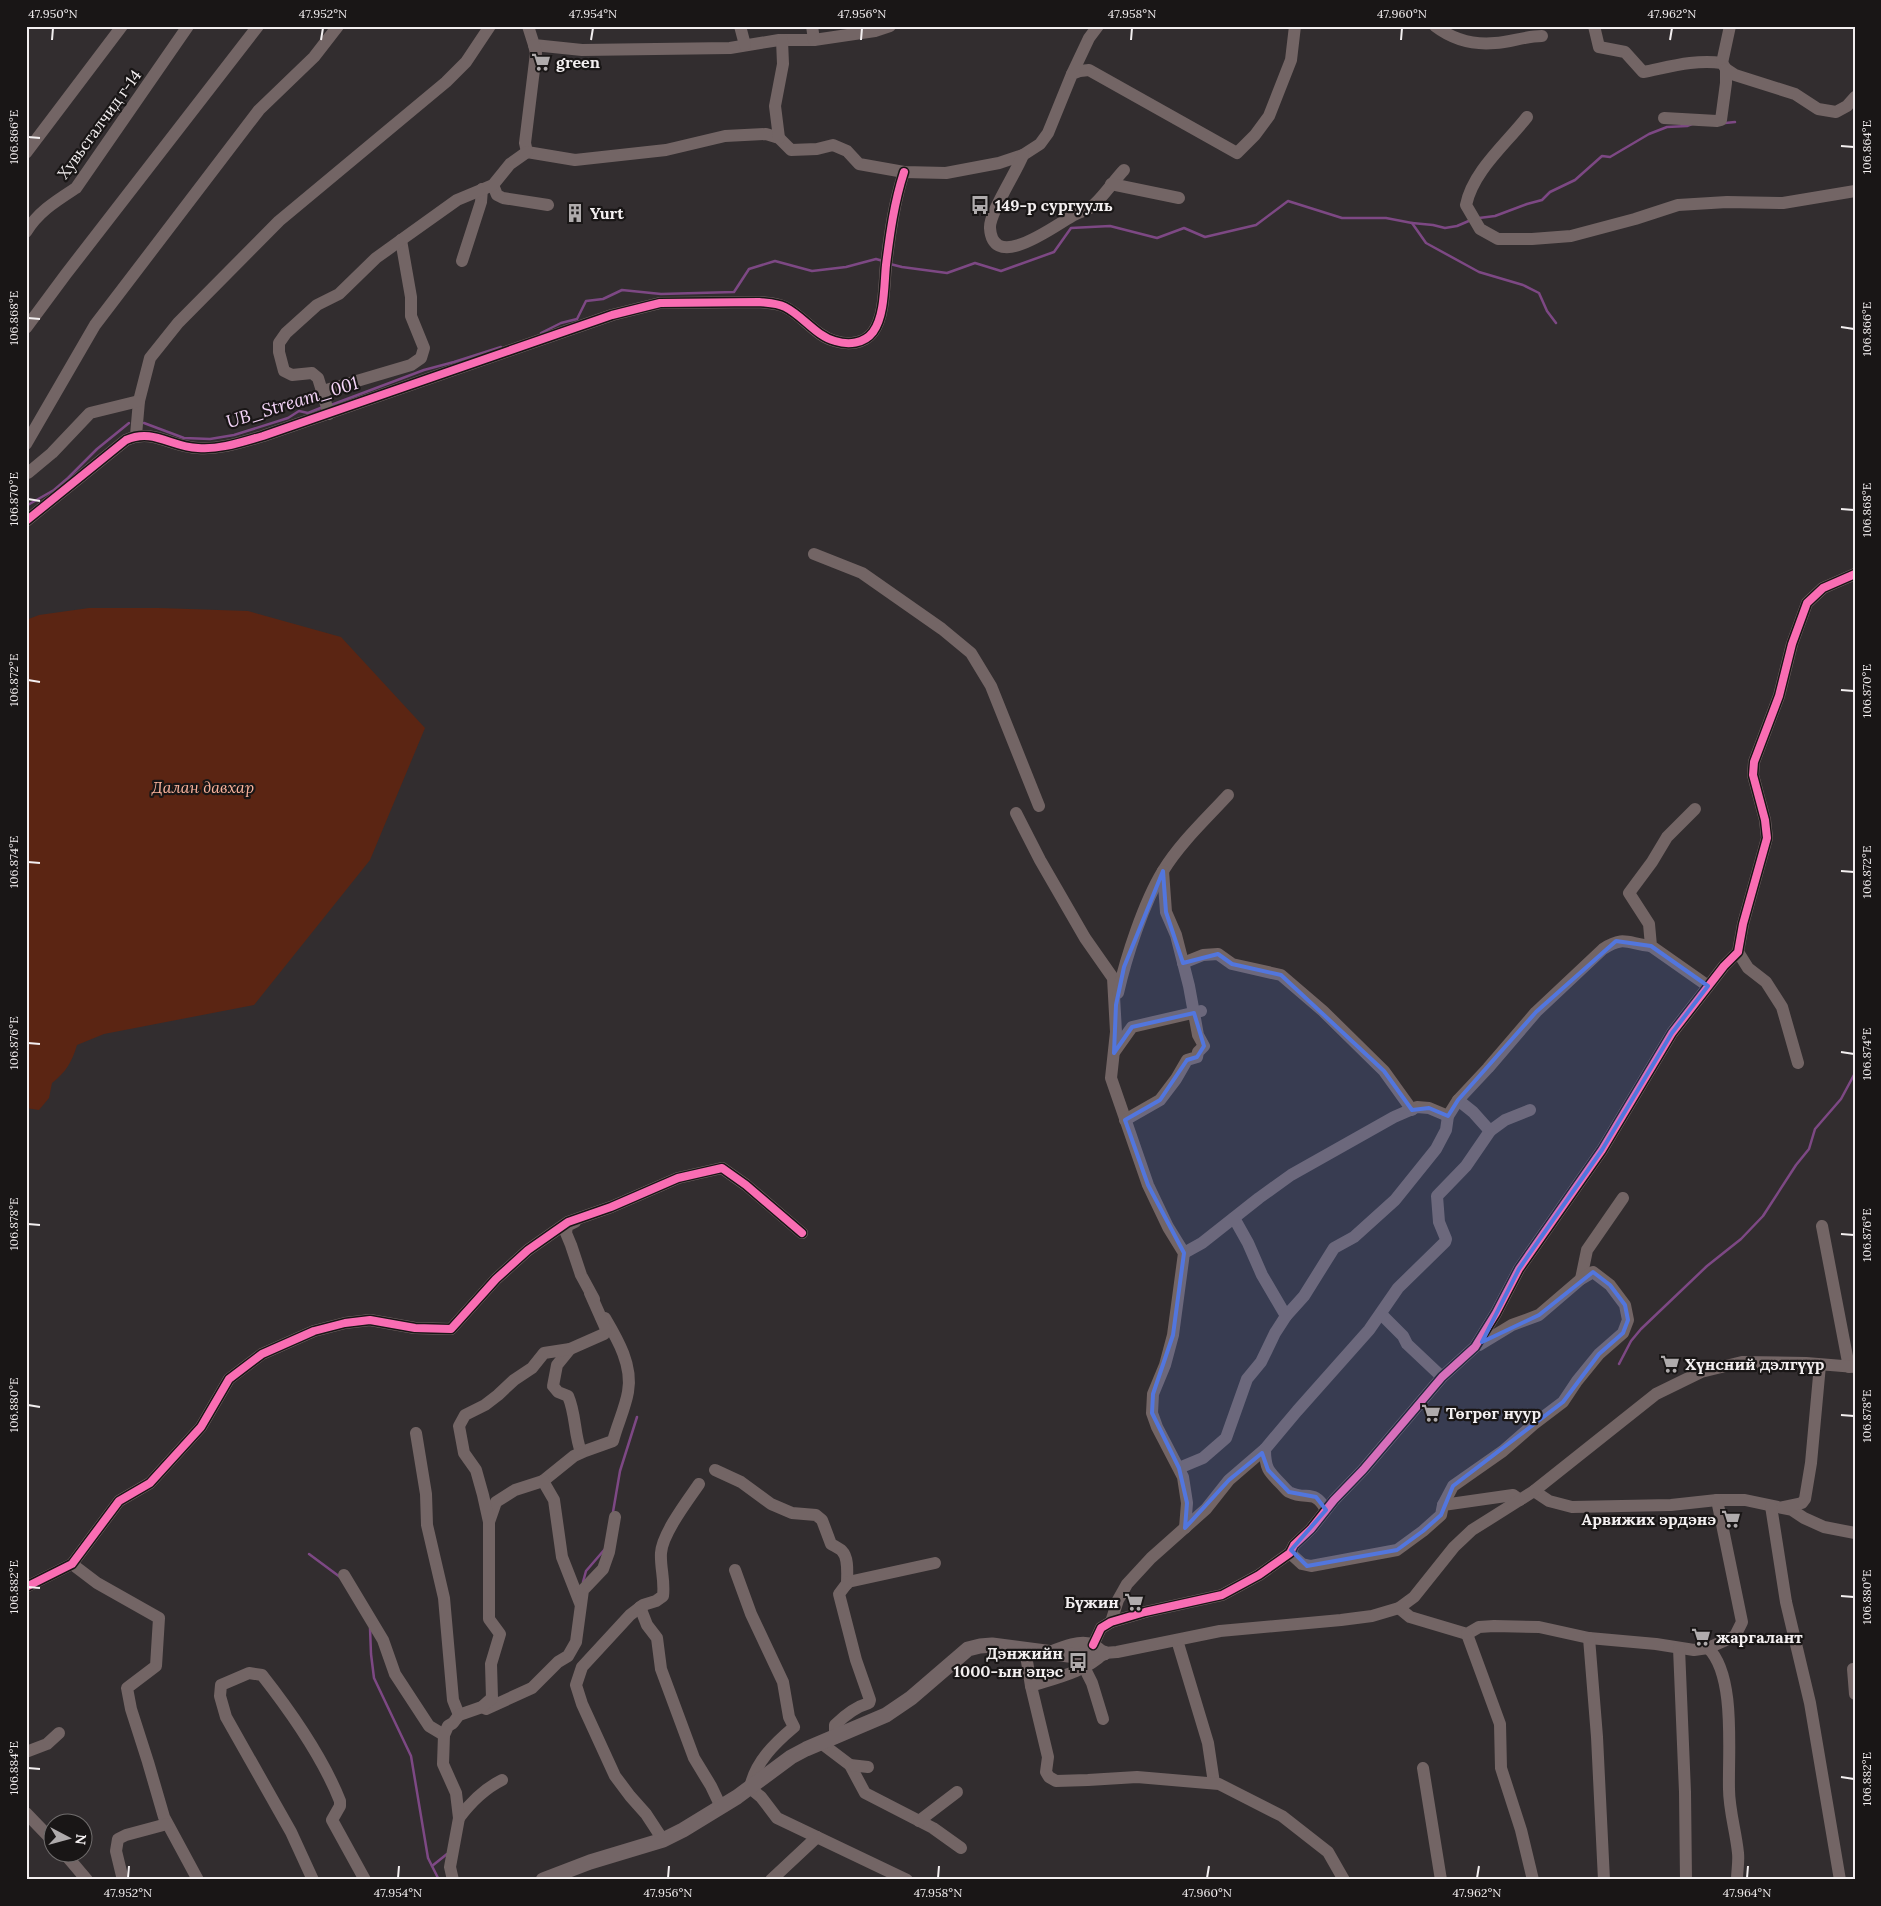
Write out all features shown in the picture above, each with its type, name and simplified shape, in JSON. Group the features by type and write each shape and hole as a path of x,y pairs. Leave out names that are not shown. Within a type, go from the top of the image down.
{"main road":[{"path":"543,1880 590,1862 663,1840 721,1807 791,1758 886,1715 911,1698 968,1649 992,1645 1076,1656 1098,1649"}],"street":[{"path":"26,153 122,26"},
{"name":"Хувьсгалчид г-14","path":"26,232 34,219 53,203 76,188 188,26"},
{"path":"26,328 258,26"},
{"path":"26,444 96,325 258,110 314,57 338,26"},
{"path":"136,436 139,401 150,358 178,323 279,221 446,82 466,62 490,26"},
{"path":"527,152 525,143 536,53 528,26"},
{"path":"740,26 745,46"},
{"path":"812,26 814,40"},
{"path":"534,44 582,50 730,48 782,40 814,40 860,30 875,31 890,26"},
{"path":"462,261 481,202 488,187 510,164 527,152 575,160 666,150 725,136 766,134 779,138 791,150 817,149 833,145 847,150 859,164 866,166 904,172 946,174 999,163 1023,155 1040,144 1048,133 1072,74 1089,38 1098,26"},
{"path":"1072,74 1089,70 1237,153 1255,136 1270,116 1291,60 1295,26"},
{"path":"1435,26 1465,42 1495,43 1542,36"},
{"path":"1594,26 1599,48 1625,52 1643,72 1701,61 1724,66 1735,75 1795,94 1818,109 1836,112 1847,106 1855,97"},
{"path":"1664,118 1721,120 1726,90 1724,66 1730,26"},
{"path":"779,138 775,106 783,64 782,40"},
{"path":"1527,117 1479,175 1467,198 1466,205 1480,230 1498,239 1532,240 1571,236 1678,205 1727,202 1783,203 1855,191"},
{"path":"1023,155 1018,169 992,216 990,227 993,238 999,244 1008,248 1018,246 1045,234 1075,214 1093,206 1124,170"},
{"path":"326,404 612,315 660,303 759,302 774,304 785,307 796,314 824,337 848,344 866,339 874,332 883,301 896,196 904,172"},
{"path":"1111,184 1179,198"},
{"path":"488,187 503,198 548,206"},
{"path":"326,404 318,378 312,373 292,375 284,371 279,352 279,343 286,333 317,305 339,294 376,258 457,200 488,187"},
{"path":"26,522 126,440 136,436 152,436 187,447 204,449 225,446 263,436 326,404 411,365 423,355 424,348 412,316 401,240"},
{"path":"26,472 52,453 90,413 139,401"},
{"path":"814,554 862,573 942,629 971,653 991,686 1039,806"},
{"path":"1474,1347 1496,1313 1519,1268 1602,1150 1672,1033 1724,966 1738,952 1767,834 1753,775 1754,762 1779,696 1792,644 1806,603 1824,588 1855,574"},
{"path":"1116,1005 1124,967 1147,904 1163,871 1184,844 1228,795"},
{"path":"1652,946 1649,924 1629,893 1652,862 1667,837 1695,809"},
{"path":"1016,813 1040,860 1085,938 1113,978 1116,1005 1111,1078 1148,1185 1168,1227 1184,1253 1173,1335 1165,1365 1153,1394 1152,1413 1157,1427 1183,1477 1187,1504 1185,1528"},
{"path":"1125,1120 1160,1100 1188,1060 1197,1057 1198,1052 1204,1046 1198,1035 1197,1012 1176,935 1166,912 1163,871"},
{"path":"1179,1468 1204,1458 1226,1438 1247,1380 1261,1362 1275,1332 1304,1296 1334,1248 1354,1237 1395,1200 1436,1149 1446,1130 1448,1116 1458,1100 1536,1012 1603,949 1616,941 1624,940 1634,944 1652,946 1708,986"},
{"path":"1738,952 1748,968 1766,982 1782,1007 1798,1063"},
{"path":"1183,963 1203,955 1218,954 1232,964 1281,975 1323,1010 1384,1071 1412,1110"},
{"path":"1114,1053 1132,1027 1197,1012"},
{"path":"1458,1100 1474,1112 1490,1131"},
{"path":"1184,1253 1202,1243 1291,1175 1394,1117 1417,1107 1428,1108 1448,1116"},
{"path":"1111,1622 1118,1600 1128,1584 1151,1558 1206,1510 1229,1480 1265,1449 1296,1411 1369,1330 1398,1288 1445,1242 1446,1239 1439,1222 1436,1196 1466,1166 1490,1131 1505,1120 1530,1110"},
{"path":"26,1587 72,1564 120,1500 150,1484 201,1427 229,1379 262,1354 314,1331 345,1323 370,1320 415,1328 451,1329 496,1279 528,1250 568,1222 612,1207 678,1178 722,1168 746,1185 802,1233"},
{"path":"1581,1279 1587,1250 1623,1198"},
{"path":"453,1880 450,1867 459,1818 456,1793 443,1764 444,1735 448,1726 459,1715 482,1707 492,1698 491,1664 500,1634 489,1619 489,1522 484,1495 476,1470 464,1453 459,1426 465,1416 486,1404 532,1368 544,1353 570,1349 604,1334 606,1329 604,1323 581,1275 572,1245 566,1233 567,1226 576,1222 579,1218"},
{"path":"1234,1218 1248,1243 1262,1275 1286,1316"},
{"path":"1098,1649 1117,1652 1220,1631 1364,1617 1399,1608 1414,1597 1454,1547 1472,1530 1534,1491 1656,1394 1701,1372 1742,1362 1767,1361 1852,1367 1822,1226"},
{"path":"1031,1686 1084,1667 1097,1659 1101,1628 1111,1622 1145,1612 1222,1595 1259,1575 1290,1553 1294,1545 1311,1529 1363,1470 1442,1377 1474,1347 1512,1325 1539,1315 1581,1279 1593,1272 1610,1285 1624,1305 1628,1320 1623,1333 1599,1354 1563,1402 1503,1451 1453,1486 1443,1505 1441,1515 1423,1531 1397,1550 1311,1566 1302,1564 1290,1553"},
{"path":"489,1522 496,1502 514,1490 543,1481 581,1452 613,1442 626,1403 629,1383 625,1359 618,1341 590,1293"},
{"path":"1381,1314 1403,1336 1407,1344 1442,1377"},
{"path":"570,1349 557,1365 553,1386 558,1392 568,1396 581,1452"},
{"path":"1775,1507 1802,1503 1805,1499 1811,1463 1820,1364"},
{"path":"416,1433 426,1494 427,1524 444,1598 454,1700 459,1715"},
{"path":"1265,1449 1265,1461 1268,1470 1288,1492 1316,1497 1326,1510"},
{"path":"715,1470 740,1482 771,1504 792,1513 812,1514 819,1517 824,1524 831,1544 844,1552 847,1564 847,1584"},
{"path":"543,1481 554,1500 562,1557 580,1604"},
{"path":"663,1840 646,1814 615,1776 582,1704 576,1685 582,1667 630,1615 640,1607 663,1596 661,1552 668,1533 699,1484"},
{"path":"1534,1491 1550,1501 1572,1507 1671,1506 1716,1500 1745,1500 1792,1510 1824,1527 1855,1533"},
{"path":"1443,1505 1513,1495 1520,1500"},
{"path":"1399,1608 1410,1617 1467,1634 1479,1627 1539,1627 1589,1638 1656,1644 1694,1650 1708,1648 1735,1636 1742,1622 1716,1500"},
{"path":"1775,1507 1786,1602 1810,1703 1840,1880"},
{"path":"482,1707 486,1709 497,1705 532,1688 558,1662 568,1656 576,1642 583,1590 603,1569 609,1552 615,1517"},
{"path":"935,1563 868,1576 848,1582 840,1594 856,1660 870,1700 869,1703 847,1713 835,1725 828,1740 850,1765 865,1793 933,1828 960,1848"},
{"path":"72,1564 97,1583 159,1618 156,1666 127,1688 131,1709 167,1824 198,1880"},
{"path":"735,1570 751,1614 783,1682 789,1716 794,1727 776,1742 760,1762 750,1788 761,1797 777,1818 907,1880"},
{"path":"344,1575 383,1640 395,1674 429,1726 444,1735"},
{"path":"640,1607 647,1625 656,1638 660,1669 694,1758 712,1786 721,1807"},
{"path":"1467,1634 1500,1724 1501,1768 1521,1830 1533,1880"},
{"path":"1589,1638 1597,1737 1604,1880"},
{"path":"1177,1640 1208,1743 1214,1783"},
{"path":"1679,1648 1686,1792 1686,1880"},
{"path":"1708,1648 1721,1667 1728,1709 1729,1790 1739,1854 1737,1880"},
{"path":"1025,1649 1031,1686 1048,1758 1046,1772 1049,1777 1056,1780 1088,1780 1137,1777 1219,1784 1282,1816 1328,1852 1344,1880"},
{"path":"1084,1667 1092,1683 1103,1719"},
{"path":"1853,1669 1855,1694"},
{"path":"313,1880 291,1832 226,1717 220,1696 221,1685 249,1673 262,1676 283,1702 330,1781 340,1806 332,1820 365,1880"},
{"path":"26,1752 47,1744 59,1733"},
{"path":"850,1765 868,1766"},
{"path":"1423,1768 1441,1880"},
{"path":"459,1818 472,1800 490,1786 502,1780"},
{"path":"919,1821 957,1792"},
{"path":"26,1813 42,1830"},
{"path":"123,1880 116,1851 118,1840 126,1835 167,1824"},
{"path":"771,1880 817,1837"},
{"path":"73,1864 87,1880"}],"highlighted area":[{"path":"1163,871 1166,912 1183,963 1218,954 1232,964 1281,975 1384,1071 1412,1110 1429,1108 1448,1116 1458,1100 1536,1012 1616,941 1651,946 1708,986 1672,1033 1602,1150 1519,1269 1482,1342 1539,1315 1593,1272 1610,1285 1625,1305 1628,1320 1623,1333 1599,1354 1563,1402 1453,1486 1441,1515 1397,1550 1307,1566 1291,1550 1326,1510 1316,1497 1289,1492 1268,1470 1262,1453 1229,1480 1185,1528 1187,1503 1179,1468 1152,1413 1153,1394 1173,1335 1184,1253 1148,1185 1125,1120 1160,1100 1187,1060 1197,1057 1204,1046 1194,1013 1132,1027 1114,1053 1116,1005 1124,967"}],"green space":[{"name":"Далан давхар","path":"89,608 248,611 341,637 425,728 370,860 254,1005 104,1034 77,1045 68,1066 52,1083 49,1098 39,1110 26,1108 26,620 39,615"}],"waterway":[{"path":"1725,123 1735,122"},
{"path":"1479,218 1495,216 1542,200 1550,192 1575,180 1602,156 1610,157 1649,134 1667,127 1692,124"},
{"path":"890,264 947,273 975,263 1001,271 1054,252 1071,228 1110,226 1157,238 1184,228 1205,237 1256,225 1288,201 1342,218 1386,218 1412,223 1426,243 1479,272 1523,285 1539,293 1547,311 1556,323"},
{"path":"1412,223 1445,228 1457,226 1471,220"},
{"path":"541,333 561,323 577,319 586,301 603,299 622,290 661,294 734,292 749,269 775,261 812,271 846,267 876,259 883,261"},
{"name":"UB_Stream_001","path":"331,405 424,370 501,347"},
{"name":"UB_Stream_001","path":"144,423 184,438 210,439 234,435 288,418 299,411 308,413 323,407"},
{"path":"26,506 54,490 97,449 129,423"},
{"path":"1619,1364 1631,1341 1641,1329 1707,1266 1741,1239 1763,1216 1796,1165 1809,1149 1815,1129 1841,1099 1855,1073"},
{"path":"613,1512 620,1471 637,1417"},
{"path":"583,1582 586,1571 605,1549"},
{"path":"309,1554 340,1577"},
{"path":"370,1628 374,1678 411,1756 428,1858 439,1880"},
{"path":"432,1866 447,1854"}],"cycle path":[{"path":"26,521 126,440 145,436 188,447 206,448 239,443 612,315 660,303 759,302 776,304 792,311 828,338 845,343 860,341 873,332 880,317 891,230 904,172"},
{"path":"1093,1645 1101,1628 1111,1622 1145,1612 1222,1595 1259,1575 1290,1553 1294,1545 1311,1529 1334,1500 1363,1470 1442,1377 1475,1347 1496,1313 1519,1269 1602,1150 1672,1033 1724,966 1738,952 1743,924 1767,838 1765,820 1753,775 1754,762 1779,696 1792,644 1807,603 1823,588 1855,574"},
{"path":"26,1587 72,1564 119,1501 150,1483 201,1427 229,1379 262,1354 314,1331 345,1323 370,1320 415,1328 451,1329 496,1279 528,1250 568,1222 611,1207 678,1178 722,1168 746,1185 802,1233"}],"place":[{"name":"green","path":"541,62"},
{"name":"149-р сургууль","path":"980,205"},
{"name":"Yurt","path":"575,213"},
{"name":"Хүнсний дэлгүүр","path":"1670,1364"},
{"name":"Төгрөг нуур","path":"1431,1413"},
{"name":"Арвижих эрдэнэ","path":"1731,1519"},
{"name":"Бүжин","path":"1134,1602"},
{"name":"жаргалант","path":"1701,1637"},
{"name":"Дэнжийн 1000-ын эцэс","path":"1078,1662"}]}
